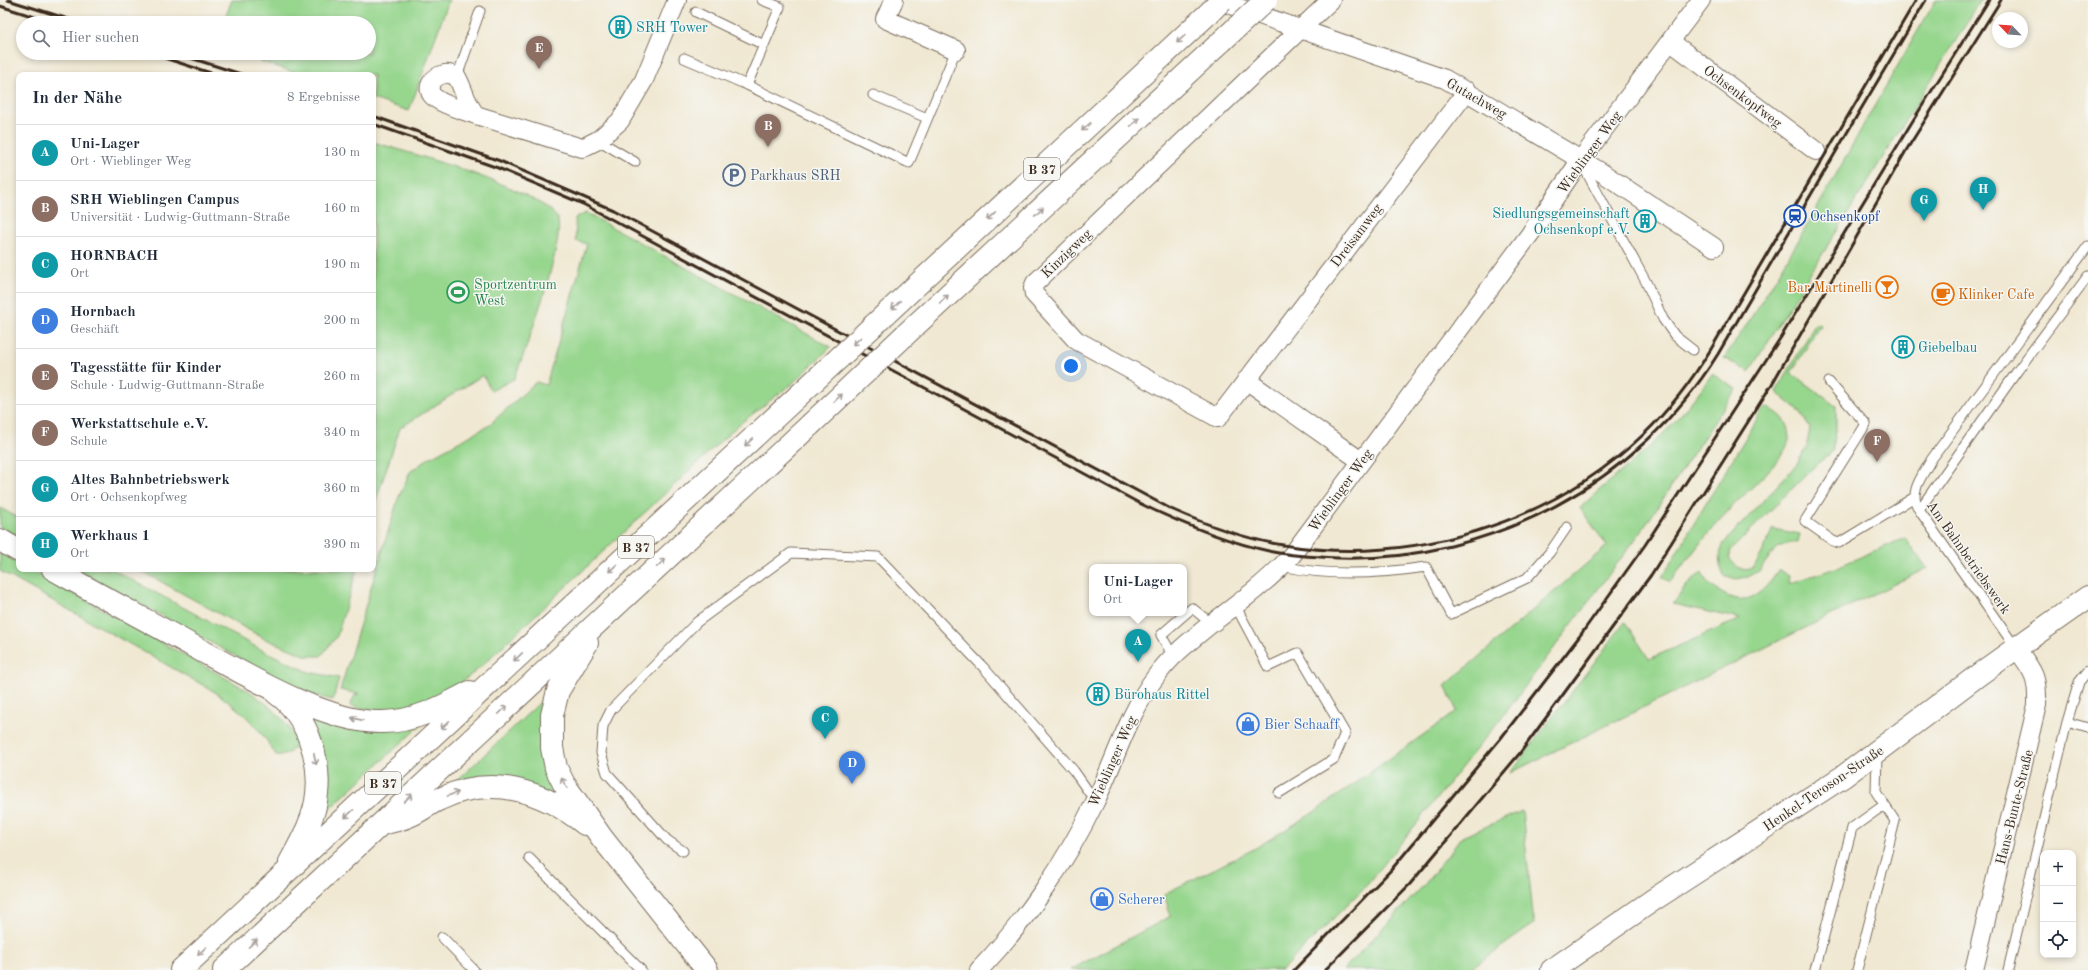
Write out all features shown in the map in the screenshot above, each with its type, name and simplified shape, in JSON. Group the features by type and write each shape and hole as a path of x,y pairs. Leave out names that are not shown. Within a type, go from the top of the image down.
{"main road":[{"name":"B 37","path":"224,970 379,824 1266,0"},
{"name":"B 37","path":"181,970 494,680 1216,4"},
{"path":"0,540 16,549"},
{"path":"58,572 265,685 282,696 302,724 312,747 316,764 317,795 310,820 300,844 288,866 272,886"},
{"name":"Henkel-Teroson-Straße","path":"1552,970 1653,900 1844,776 2016,648 2088,597"},
{"name":"B 37","path":"602,618 568,672 558,692 552,715 552,748 556,768 564,784 602,838"},
{"path":"265,685 317,707 360,720 381,722 414,718 494,680"},
{"path":"379,824 411,816 441,798 464,790 484,787 501,787 524,791 564,808 602,838 707,970"}],"street":[{"path":"476,115 467,104 464,90 457,76 446,73 434,78 430,85 430,93 448,105 476,115 582,148 598,140 620,121 644,80 677,0"},
{"path":"894,0 885,19 956,50"},
{"path":"1300,30 1331,0"},
{"name":"Wieblinger Weg","path":"979,970 1015,928 1060,864 1095,801 1138,704 1158,674 1173,656 1282,566 1526,239 1580,161 1702,0"},
{"name":"Gutachweg","path":"1216,4 1376,54 1445,79 1580,161 1601,172 1714,247"},
{"name":"Kinzigweg","path":"1246,380 1218,418 1076,340 1034,294 1033,288 1039,278 1300,30"},
{"name":"Ochsenkopfweg","path":"1671,42 1816,151"},
{"name":"Dreisamweg","path":"1246,380 1467,91"},
{"path":"1246,380 1361,461"},
{"name":"Hans-Bunte-Straße","path":"1974,970 2037,705 2038,688 2036,677 2016,648"}],"lane":[{"path":"748,85 780,7 762,0"},
{"path":"457,76 480,11"},
{"path":"696,12 764,44"},
{"path":"684,58 748,85 909,163 956,50"},
{"path":"873,95 927,118"},
{"path":"598,140 635,162"},
{"path":"1580,161 1646,282 1663,319 1675,336 1693,350"},
{"name":"Am Bahnbetriebswerk","path":"2016,648 1919,510 1914,498 1914,492 1930,460 2088,246"},
{"path":"1919,510 2010,381 2088,276"},
{"path":"1829,382 1866,424 1805,521 1839,543 1914,498"},
{"path":"1282,566 1335,573 1385,573 1426,567 1451,614 1527,578 1550,552 1567,527"},
{"path":"683,851 667,840 607,773 601,753 602,726 611,710 697,622 791,553 878,557 984,668 1074,771 1095,801"},
{"path":"1235,605 1268,667 1298,653 1345,733 1334,759 1279,793"},
{"path":"1187,612 1192,608 1212,624"},
{"path":"1173,656 1161,635 1183,616"},
{"path":"2008,970 2067,722 2079,682 2088,671"},
{"path":"2067,722 2088,728"},
{"path":"1857,970 1894,821 1876,792 1877,752"},
{"path":"1815,970 1852,828 1884,805"},
{"path":"529,858 641,970"},
{"path":"442,937 474,970"}],"green space":[{"path":"232,0 449,0 409,111 376,100 376,72 293,72 257,60 376,60 376,16 226,16"},
{"path":"1936,0 1981,0 1749,372 1724,358 1762,301 1797,243"},
{"name":"Sportzentrum West","path":"376,143 444,163 504,185 530,197 549,209 558,221 558,233 550,274 514,379 491,391 483,375 400,428 376,500"},
{"path":"586,213 831,347 793,383 737,426 477,670 461,682 433,700 418,706 387,710 350,706 355,695 359,694 340,690 398,499 410,472 429,458 488,426 536,382 546,385 587,244 576,241 575,218"},
{"path":"1816,323 1820,325 1791,373 1836,406 1836,432 1832,452 1817,464 1731,550 1729,558 1738,567 1745,570 1752,567 1762,553 1773,529 1800,534 1798,541 1777,547 1759,571 1748,577 1736,579 1724,575 1720,566 1720,559 1724,543 1797,464 1807,446 1810,427 1799,411 1776,392"},
{"path":"1712,374 1736,389 1643,529 1506,712 1368,884 1282,970 1070,970 1171,916 1164,894 1254,849 1311,814 1457,711 1445,686 1607,546 1580,508 1659,438 1687,407"},
{"path":"1764,407 1777,413 1786,422 1789,441 1786,448 1768,472 1728,511 1713,528 1670,582 1662,577"},
{"path":"0,508 16,516 16,536 0,527"},
{"path":"1905,538 1927,568 1510,773 1625,622 1649,659 1740,619 1673,604 1687,585 1702,572 1709,584 1720,592 1730,597 1747,599 1761,591 1779,570 1789,575 1788,584 1830,570"},
{"path":"0,553 16,561 16,572 34,572 249,691 283,719 297,742 289,753 284,755 276,755 256,727 242,713 215,692 0,571"},
{"path":"81,572 118,572 260,649 309,672 339,678 333,700 312,695 272,676"},
{"path":"143,572 356,572 337,636 321,656 307,656 265,639"},
{"path":"550,693 559,795 447,790"},
{"path":"317,715 422,724 315,822 306,720"},
{"path":"1522,811 1534,924 1468,970 1343,970 1425,884 1462,837"}],"railway":[{"path":"8,0 59,16"},
{"path":"376,117 500,161 613,210 1171,509 1212,526 1254,539 1283,545 1331,550 1380,549 1429,543 1476,531 1522,514 1566,492 1607,465 1644,434 1663,415 1680,394 1711,349 1916,0"},
{"path":"376,125 498,168 583,204 1139,503 1171,518 1221,538 1273,552 1339,558 1396,556 1451,546 1505,529 1556,506 1603,476 1646,441 1685,400 1718,354 1926,0"},
{"path":"1294,970 1391,870 1501,738 1579,637 1645,545 1781,337 1912,122 1989,0"},
{"path":"1325,970 1410,884 1520,753 1651,575 1772,384 1907,149 2001,0"},
{"path":"0,6 32,16"},
{"path":"171,60 208,72"},
{"path":"197,60 235,72"}],"place":[{"name":"SRH Tower","path":"620,27"},
{"name":"Tagesstätte für Kinder","path":"539,69"},
{"name":"SRH Wieblingen Campus","path":"768,147"},
{"name":"Parkhaus SRH","path":"734,175"},
{"name":"Werkhaus 1","path":"1983,210"},
{"name":"Ochsenkopf","path":"1795,216"},
{"name":"Siedlungsgemeinschaft Ochsenkopf e.V.","path":"1645,221"},
{"name":"Altes Bahnbetriebswerk","path":"1924,221"},
{"name":"Bar Martinelli","path":"1887,287"},
{"name":"Sportzentrum West","path":"458,292"},
{"name":"Klinker Cafe","path":"1943,294"},
{"name":"Giebelbau","path":"1903,347"},
{"name":"Werkstattschule e.V.","path":"1877,462"},
{"name":"Uni-Lager","path":"1138,662"},
{"name":"Bürohaus Rittel","path":"1098,694"},
{"name":"Bier Schaaff","path":"1248,724"},
{"name":"HORNBACH","path":"825,739"},
{"name":"Hornbach","path":"852,784"},
{"name":"Scherer","path":"1102,899"}]}
